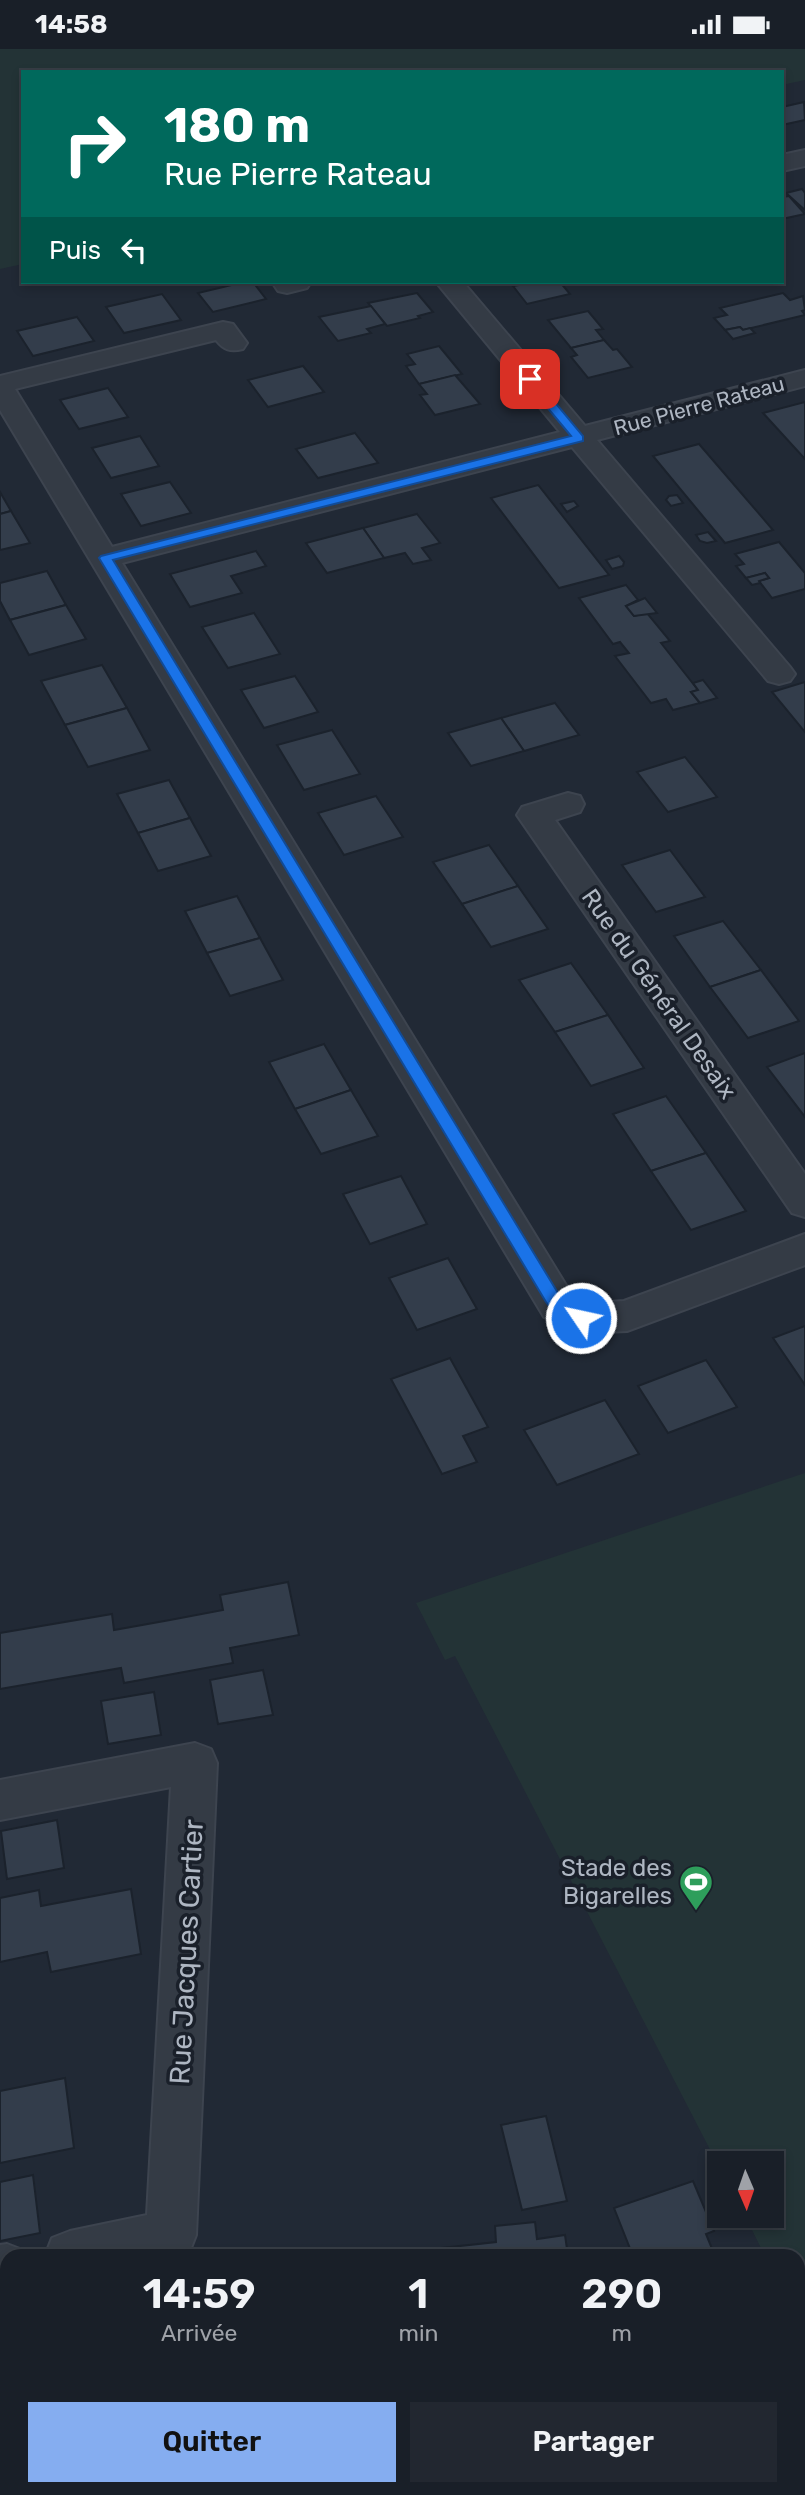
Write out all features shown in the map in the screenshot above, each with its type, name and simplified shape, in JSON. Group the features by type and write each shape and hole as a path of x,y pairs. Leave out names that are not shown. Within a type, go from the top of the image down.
{"street":[{"path":"784,163 805,158"},
{"path":"451,284 779,674"},
{"path":"233,343 223,330 0,386 552,1298 570,1314 601,1320 627,1316 805,1248"},
{"name":"Rue Pierre Rateau","path":"105,558 805,378"},
{"name":"Rue du Général Desaix","path":"569,804 534,815 805,1203"},
{"name":"Rue Jacques Cartier","path":"0,1800 195,1763 171,2235 103,2249"}],"shaded area":[{"path":"0,49 805,49 805,80 784,85 784,70 21,70 21,264 0,269"},
{"name":"Stade des Bigarelles","path":"805,1473 805,2249 762,2249 751,2228 784,2228 784,2151 711,2151 455,1656 445,1660 416,1603"}],"building":[{"path":"804,102 805,120 784,125 784,107"},
{"path":"802,189 805,193 805,210 786,193"},
{"path":"789,196 805,214 784,219 784,197"},
{"path":"236,284 255,284 266,299 213,312 198,293"},
{"path":"562,284 570,294 527,304 513,286"},
{"path":"417,293 433,312 387,326 368,303"},
{"path":"783,293 790,300 803,296 805,310 802,311 805,315 743,330 740,327 725,330 714,318 727,315 720,308"},
{"path":"162,294 181,320 124,333 106,307"},
{"path":"371,306 385,324 367,329 371,333 338,341 319,317"},
{"path":"588,311 603,329 596,330 604,340 571,348 548,320"},
{"path":"77,317 94,341 33,356 17,331"},
{"path":"740,327 743,330 750,328 755,333 733,339 725,330"},
{"path":"604,340 613,350 617,349 632,367 588,378 571,357 577,355 571,348"},
{"path":"439,346 462,374 419,384 406,366 415,364 407,354"},
{"path":"303,366 324,392 268,407 248,380"},
{"path":"455,375 480,404 435,415 420,395 427,394 419,384"},
{"path":"108,388 128,417 79,429 60,400"},
{"path":"805,402 805,459 763,413"},
{"path":"355,433 378,463 318,478 296,449"},
{"path":"140,436 159,466 111,478 92,448"},
{"path":"699,444 773,530 725,543 653,456"},
{"path":"170,482 191,513 141,526 121,494"},
{"path":"538,485 609,575 559,588 491,498"},
{"path":"0,492 11,511 0,514"},
{"path":"677,495 683,503 671,506 666,500 669,496"},
{"path":"574,501 578,506 567,512 561,504"},
{"path":"11,511 30,543 0,550 0,514"},
{"path":"417,514 440,543 422,548 431,560 413,564 405,553 384,558 363,528"},
{"path":"363,528 384,558 327,573 306,543"},
{"path":"708,532 716,541 700,541 696,535"},
{"path":"779,542 805,573 805,589 772,598 759,581 769,578 765,573 746,578 736,566 744,564 735,554"},
{"path":"256,551 266,566 231,576 242,593 190,607 170,574"},
{"path":"619,556 624,562 623,566 612,569 606,560"},
{"path":"47,571 66,605 10,620 0,601 0,583"},
{"path":"765,573 769,578 759,581 760,583 752,585 746,578"},
{"path":"626,585 638,600 626,606 634,616 647,613 670,641 661,643 698,690 691,692 700,703 673,710 666,699 651,703 615,656 629,653 620,642 613,644 579,598"},
{"path":"645,598 657,613 634,616 626,606"},
{"path":"66,605 86,639 29,655 10,620"},
{"path":"254,613 280,654 228,668 202,627"},
{"path":"102,665 127,708 65,725 41,681"},
{"path":"295,676 318,712 264,728 241,690"},
{"path":"703,680 717,698 700,703 691,692 698,690 693,683"},
{"path":"805,682 805,732 772,692"},
{"path":"555,703 579,735 524,751 501,718"},
{"path":"127,708 150,750 88,767 65,725"},
{"path":"501,718 524,751 471,766 448,733"},
{"path":"332,730 360,774 304,790 277,745"},
{"path":"685,757 717,797 668,812 637,772"},
{"path":"169,780 190,818 138,833 117,794"},
{"path":"376,796 403,837 344,855 318,813"},
{"path":"190,818 211,856 158,871 138,833"},
{"path":"489,845 518,886 462,904 433,862"},
{"path":"670,850 705,897 656,912 622,865"},
{"path":"518,886 548,929 491,947 462,904"},
{"path":"237,896 260,938 207,953 185,911"},
{"path":"723,921 761,970 710,987 674,936"},
{"path":"260,938 283,980 230,996 207,953"},
{"path":"571,963 608,1015 555,1032 519,980"},
{"path":"761,970 799,1021 748,1038 710,987"},
{"path":"608,1015 644,1068 591,1086 555,1032"},
{"path":"324,1044 351,1090 295,1109 269,1062"},
{"path":"805,1053 805,1117 767,1067"},
{"path":"351,1090 378,1136 321,1154 295,1109"},
{"path":"666,1096 706,1153 651,1171 613,1114"},
{"path":"706,1153 746,1211 691,1230 651,1171"},
{"path":"401,1176 427,1224 370,1244 343,1194"},
{"path":"448,1258 477,1309 417,1330 389,1278"},
{"path":"805,1326 805,1385 773,1338"},
{"path":"450,1358 488,1427 463,1436 477,1462 442,1474 391,1379"},
{"path":"706,1360 737,1407 668,1433 638,1386"},
{"path":"605,1400 639,1454 557,1485 524,1430"},
{"path":"288,1582 299,1635 230,1648 233,1663 124,1683 121,1668 0,1689 0,1633 112,1614 114,1630 223,1610 220,1595"},
{"path":"263,1670 273,1715 218,1724 210,1680"},
{"path":"154,1692 161,1735 108,1744 101,1701"},
{"path":"57,1820 64,1868 7,1879 1,1831"},
{"path":"131,1889 141,1954 51,1972 47,1952 0,1962 0,1898 39,1890 41,1906"},
{"path":"65,2078 74,2148 0,2163 0,2091"},
{"path":"546,2116 567,2201 522,2210 501,2125"},
{"path":"33,2175 40,2233 0,2241 0,2182"},
{"path":"693,2181 707,2214 707,2228 713,2228 714,2231 706,2234 712,2249 630,2249 614,2208"},
{"path":"535,2222 537,2239 565,2235 567,2249 442,2249 496,2242 495,2226"}],"place":[{"name":"Stade des Bigarelles","path":"696,1912"}],"route":[{"path":"530,379 578,438 105,558 552,1298 558,1306 581,1318"}]}
